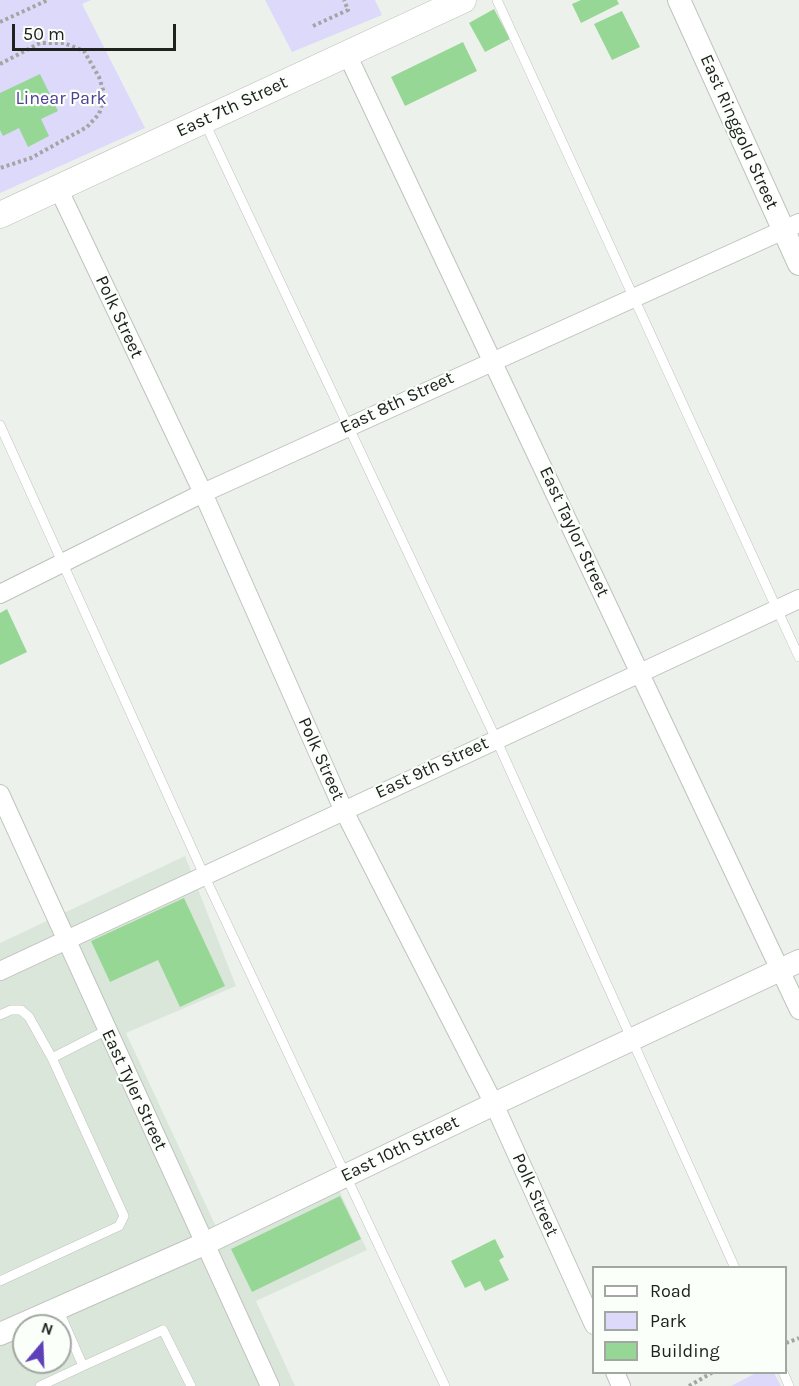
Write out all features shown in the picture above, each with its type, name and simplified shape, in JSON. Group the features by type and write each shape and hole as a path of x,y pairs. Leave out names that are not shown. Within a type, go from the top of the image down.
{"main road":[{"name":"East 7th Street","path":"0,215 464,0"}],"street":[{"name":"East Ringgold Street","path":"679,0 791,227 799,264"},
{"name":"East Taylor Street","path":"347,54 640,672 790,965 799,1010"},
{"name":"Polk Street","path":"58,188 203,493 343,809 494,1104 592,1321"},
{"name":"East 8th Street","path":"0,594 203,493 791,227"},
{"name":"East 9th Street","path":"0,971 343,809 799,599"},
{"name":"East Tyler Street","path":"0,794 270,1386"},
{"name":"East 10th Street","path":"0,1334 204,1244 790,965"}],"lane":[{"path":"497,0 636,297 799,657"},
{"path":"203,120 346,427 496,739 734,1266"},
{"path":"0,425 204,875 445,1386"},
{"path":"0,1015 11,1010 21,1010 29,1017 52,1058 124,1216 118,1226 0,1281"},
{"path":"52,1058 107,1030"},
{"path":"58,1309 83,1366"},
{"path":"40,1386 163,1330 190,1386"}],"path":[{"path":"0,22 48,0"},
{"path":"313,26 348,10 344,0"},
{"path":"0,64 40,43 64,44 84,51 99,77 105,96 99,114 87,127 31,158 0,168"},
{"path":"689,1386 710,1374"}],"shaded area":[{"path":"185,856 236,986 126,1033 224,1244 339,1190 367,1250 256,1301 295,1386 0,1386 0,943"}],"green space":[{"name":"Linear Park","path":"0,0 91,0 82,4 145,128 0,193"},
{"path":"265,0 375,0 382,15 292,52"},
{"path":"754,1374 775,1374 781,1386 731,1386"}],"building":[{"path":"581,0 617,0 619,4 581,23 572,4"},
{"path":"494,9 510,39 485,52 469,23"},
{"path":"622,11 640,47 612,60 594,24"},
{"path":"463,42 477,71 405,106 391,77"},
{"path":"40,74 58,111 41,119 49,136 28,147 19,128 3,136 0,130 0,93"},
{"path":"7,609 27,652 0,665 0,613"},
{"path":"184,898 225,986 180,1007 158,960 110,982 91,941"},
{"path":"340,1196 361,1239 252,1292 231,1249"},
{"path":"495,1239 504,1257 499,1260 509,1280 485,1291 480,1281 465,1288 451,1261"}]}
